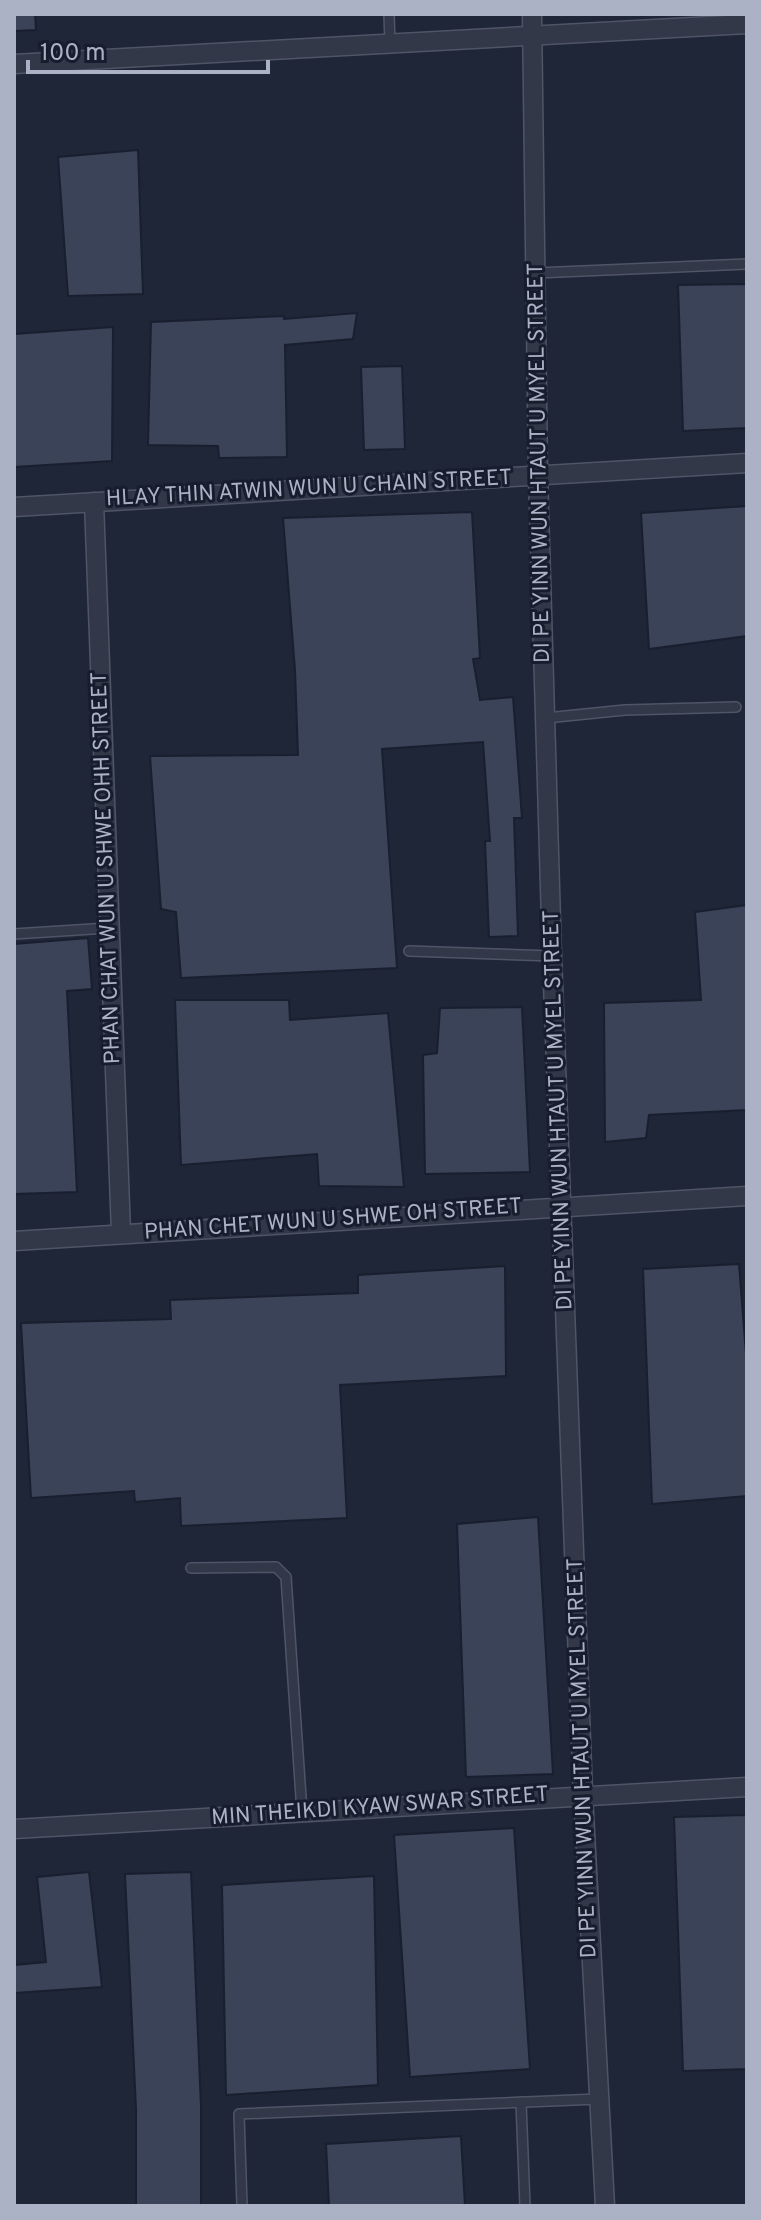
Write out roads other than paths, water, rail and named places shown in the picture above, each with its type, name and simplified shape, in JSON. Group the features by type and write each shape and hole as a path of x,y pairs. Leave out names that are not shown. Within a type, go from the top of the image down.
{"street":[{"name":"DI PE YINN WUN HTAUT U MYEL STREET","path":"532,14 538,475 552,956 583,1795 605,2206"},
{"path":"14,64 747,24"},
{"name":"HLAY THIN ATWIN WUN U CHAIN STREET","path":"14,507 747,463"},
{"name":"PHAN CHAT WUN U SHWE OHH STREET","path":"94,502 121,1233"},
{"name":"PHAN CHET WUN U SHWE OH STREET","path":"14,1241 747,1196"},
{"name":"MIN THEIKDI KYAW SWAR STREET","path":"14,1829 747,1787"}],"lane":[{"path":"389,14 390,44"},
{"path":"536,273 747,264"},
{"path":"546,718 625,710 736,707"},
{"path":"14,934 108,928"},
{"path":"409,951 552,956"},
{"path":"191,1568 276,1567 286,1577 302,1812"},
{"path":"242,2206 239,2114 598,2099"},
{"path":"521,2102 525,2206"}]}
